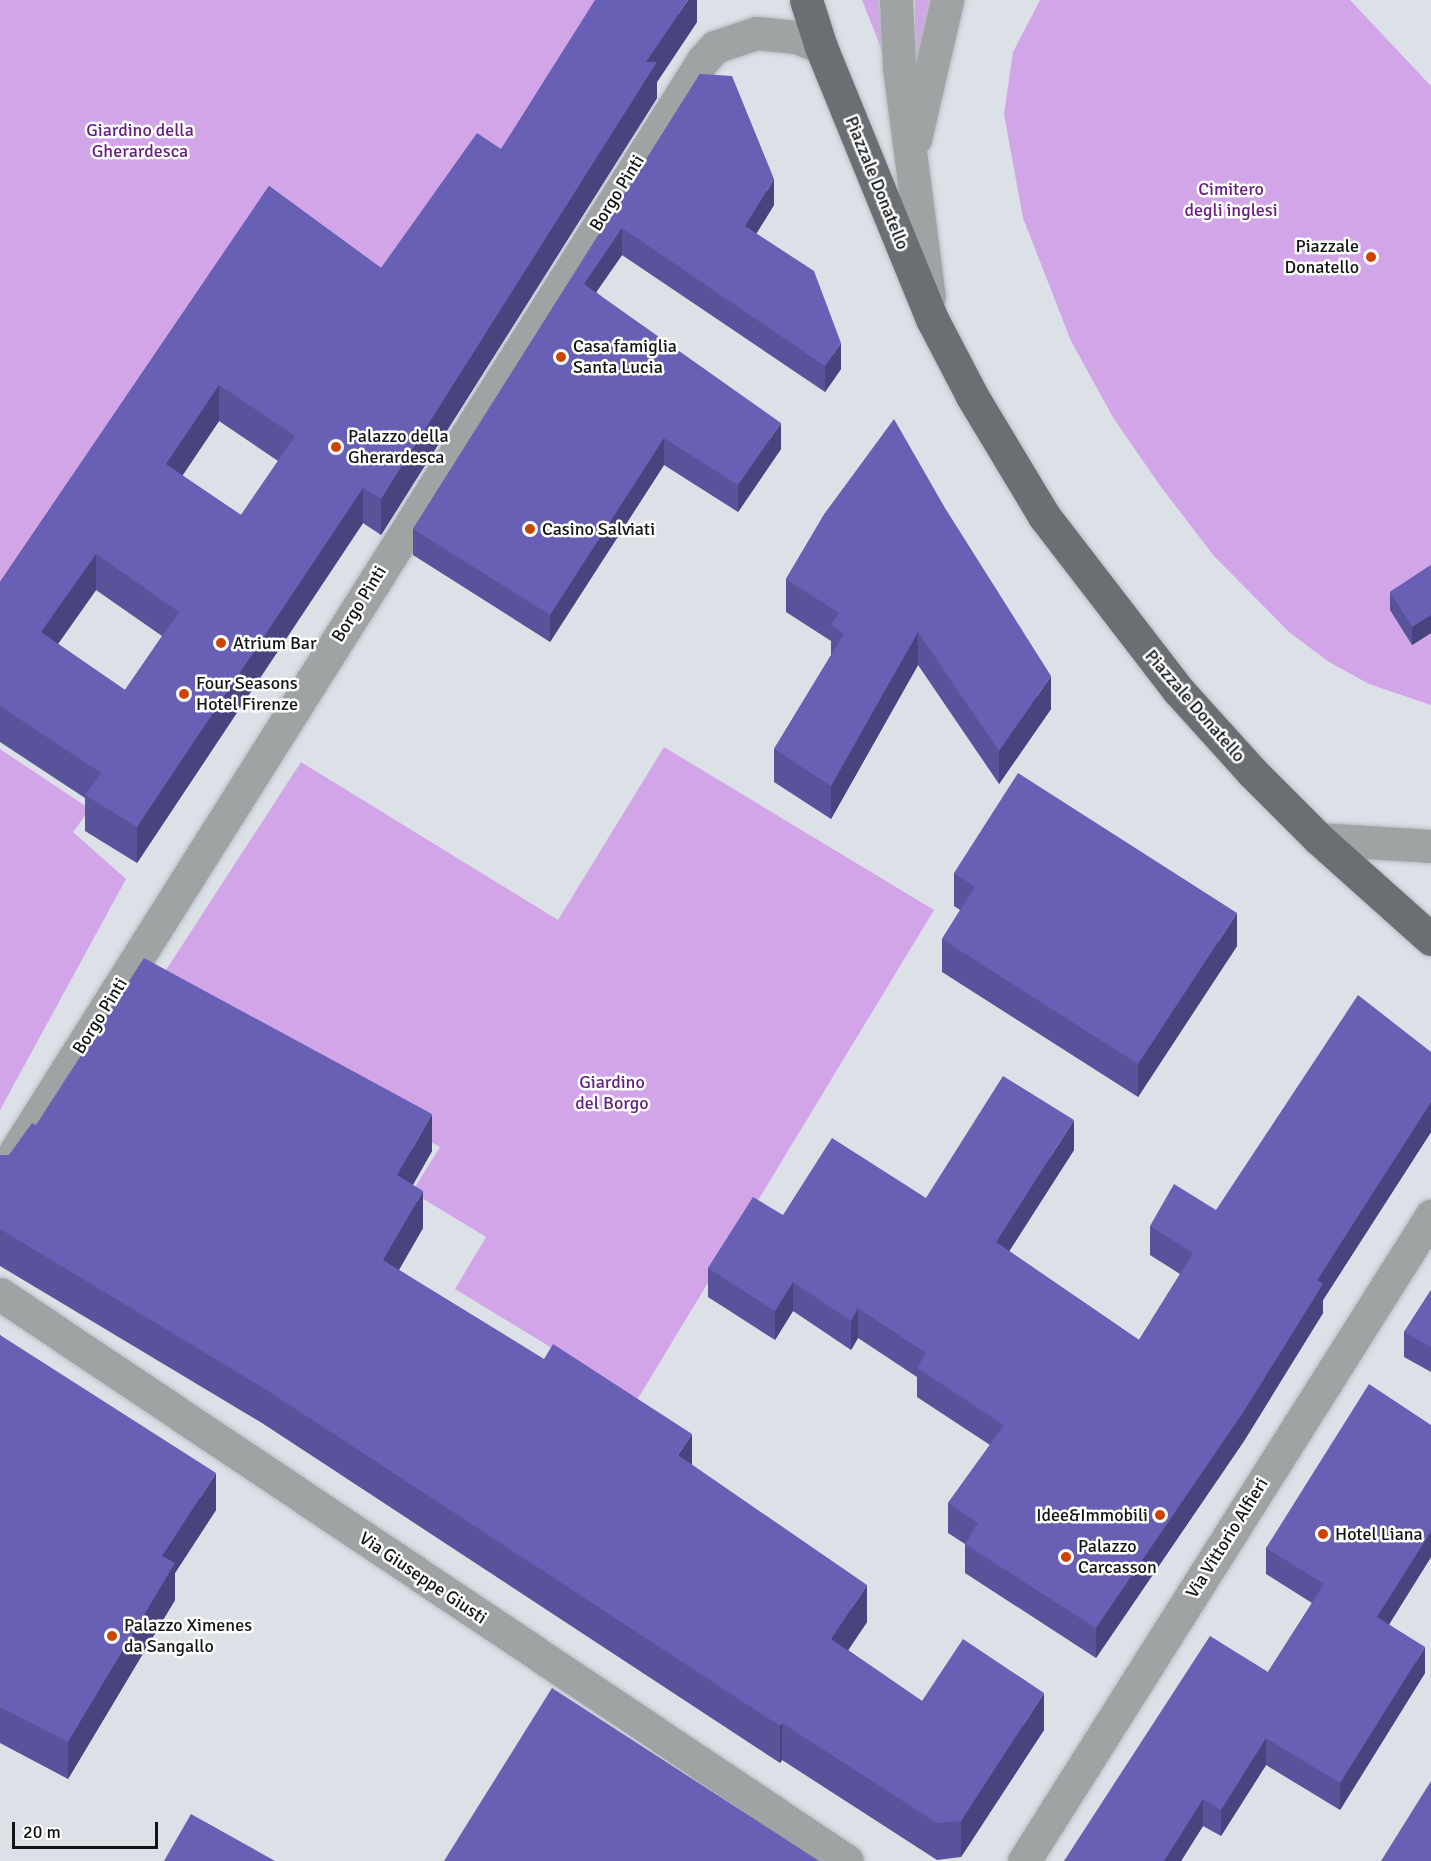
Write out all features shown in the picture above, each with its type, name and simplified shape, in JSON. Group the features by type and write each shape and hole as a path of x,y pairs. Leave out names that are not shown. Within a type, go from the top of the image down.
{"main road":[{"name":"Piazzale Donatello","path":"806,0 821,47 932,320 972,396 1044,516 1178,690 1319,839 1431,939"}],"street":[{"name":"Piazzale Donatello","path":"896,0 898,67 932,320"},
{"name":"Piazzale Donatello","path":"910,160 947,0"},
{"name":"Borgo Pinti","path":"0,1176 687,81 710,52 726,41 765,32 797,37 821,47"},
{"path":"1319,839 1428,848"},
{"name":"Via Vittorio Alfieri","path":"1024,1861 1431,1216"},
{"name":"Via Giuseppe Giusti","path":"0,1294 847,1861"}],"green space":[{"name":"Giardino della Gherardesca","path":"0,0 610,0 495,171 376,290 0,605"},
{"path":"862,0 879,0 889,68"},
{"path":"915,0 933,0 915,68"},
{"name":"Cimitero degli inglesi","path":"1040,0 1350,0 1431,86 1431,705 1369,684 1329,662 1289,632 1214,556 1161,487 1114,419 1071,341 1023,218 1004,114 1013,52"},
{"name":"Giardino del Borgo","path":"664,747 934,910 637,1400 455,1289 486,1237 412,1192 440,1147 153,990 301,762 558,920"},
{"path":"0,749 90,809 73,832 126,879 0,1110"}],"building":[{"name":"Palazzo della Gherardesca","path":"595,0 688,0 646,62 657,62 381,499 363,488 137,827 85,795 101,773 0,706 0,582 269,186 381,268 477,133 501,149","holes":["219,385 295,436 241,515 166,464","96,554 179,612 125,690 41,632"]},
{"path":"700,74 732,76 774,179 745,226 814,271 841,343 825,366 622,228 584,284 781,423 738,485 664,438 550,615 413,529"},
{"path":"894,419 945,508 1051,676 999,751 918,632 831,786 774,749 844,634 831,625 839,613 786,579 825,513"},
{"path":"1431,565 1431,615 1412,627 1390,592"},
{"path":"1018,773 1237,913 1138,1064 942,939 975,887 954,873"},
{"path":"144,958 432,1114 397,1175 423,1191 383,1260 544,1359 553,1344 692,1434 678,1455 867,1585 831,1639 922,1701 963,1639 1044,1693 961,1821 937,1823 782,1723 780,1726 262,1387 0,1229 0,1155 9,1155 32,1123 36,1125"},
{"path":"1358,995 1431,1052 1431,1102 1317,1280 1323,1284 1244,1411 1096,1628 965,1544 978,1523 948,1503 1004,1425 917,1368 926,1353 858,1308 851,1321 793,1282 775,1311 708,1268 753,1197 783,1215 832,1138 926,1198 1003,1076 1074,1120 996,1242 1139,1340 1193,1253 1150,1226 1174,1184 1216,1210"},
{"path":"1431,1290 1431,1347 1404,1332"},
{"path":"0,1335 216,1473 162,1556 175,1563 68,1742 0,1707"},
{"path":"1369,1384 1431,1425 1431,1531 1377,1617 1425,1647 1340,1783 1266,1738 1221,1810 1203,1799 1164,1861 1064,1861 1210,1636 1268,1672 1324,1584 1266,1548"},
{"path":"552,1688 819,1861 444,1861"},
{"path":"1431,1781 1431,1861 1381,1861"},
{"path":"191,1814 275,1861 164,1861"}],"place":[{"name":"Piazzale Donatello","path":"1371,257"},
{"name":"Casa famiglia Santa Lucia","path":"561,357"},
{"name":"Palazzo della Gherardesca","path":"336,447"},
{"name":"Casino Salviati","path":"530,529"},
{"name":"Atrium Bar","path":"221,643"},
{"name":"Four Seasons Hotel Firenze","path":"184,694"},
{"name":"Idee&Immobili","path":"1160,1515"},
{"name":"Hotel Liana","path":"1323,1534"},
{"name":"Palazzo Carcasson","path":"1066,1557"},
{"name":"Palazzo Ximenes da Sangallo","path":"112,1636"}]}
